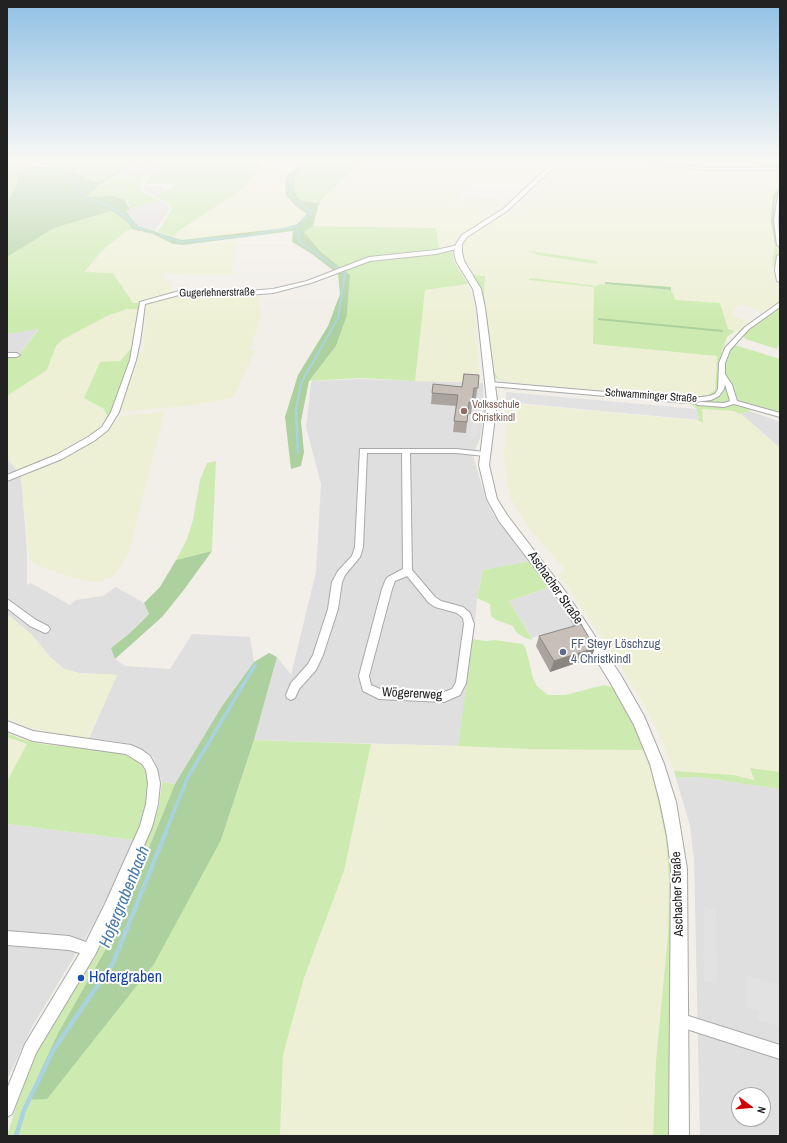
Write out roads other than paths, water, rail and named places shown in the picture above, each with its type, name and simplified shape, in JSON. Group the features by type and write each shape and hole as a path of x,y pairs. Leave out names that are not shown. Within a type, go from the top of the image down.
{"street":[{"path":"458,247 467,233 503,212"},
{"path":"776,212 776,220 780,245"},
{"name":"Gugerlehnerstraße","path":"7,478 78,447 99,434 108,425 133,360 142,303 179,292 235,294 273,291 309,282 369,259 432,253 458,247"},
{"name":"Aschacher Straße","path":"458,247 460,261 472,280 479,295 490,384 491,420 485,454 486,477 492,499 496,508 561,594 608,667 639,721 657,764 668,802 675,836 679,869 678,1136"},
{"path":"780,256 778,270 780,281"},
{"name":"Schwamminger Straße","path":"490,384 687,401 705,400 717,395 722,386 723,356 732,343 747,328 780,304"},
{"path":"7,355 17,355"},
{"path":"722,373 729,385 734,402"},
{"path":"687,401 714,405 731,404 734,402 780,415"},
{"path":"291,695 295,686 312,667 318,654 333,609 337,582 341,573 356,557 359,547 363,451 456,451 485,454"},
{"path":"406,451 408,571"},
{"name":"Wögererweg","path":"408,571 432,600 438,604 460,610 467,616 469,624 461,683 456,692 444,697 378,694 367,688 364,676 387,589 391,579 408,571"},
{"path":"7,603 33,623 45,629"},
{"path":"7,726 33,736 127,749 146,760 151,769 154,783 152,804 146,827 110,909 90,950 39,1033 23,1064 7,1109"},
{"path":"7,938 69,944 90,950"},
{"path":"679,1020 780,1052"}],"waterway":[{"path":"119,212 127,217 133,226 154,233"},
{"name":"Hofergrabenbach","path":"297,226 311,212"},
{"path":"159,234 179,242 248,236 297,226"},
{"name":"Hofergrabenbach","path":"297,226 300,242 337,268"},
{"name":"Hofergrabenbach","path":"296,410 301,383 338,318 345,274 336,267"},
{"name":"Hofergrabenbach","path":"296,410 298,453"},
{"name":"Hofergrabenbach","path":"165,833 188,777 255,665"},
{"name":"Hofergrabenbach","path":"16,1136 24,1110 54,1049 113,963 166,832"}],"place":[{"name":"Volksschule Christkindl","path":"464,411"},
{"name":"FF Steyr Löschzug 4 Christkindl","path":"563,652"},
{"name":"Hofergraben","path":"81,978"}]}
